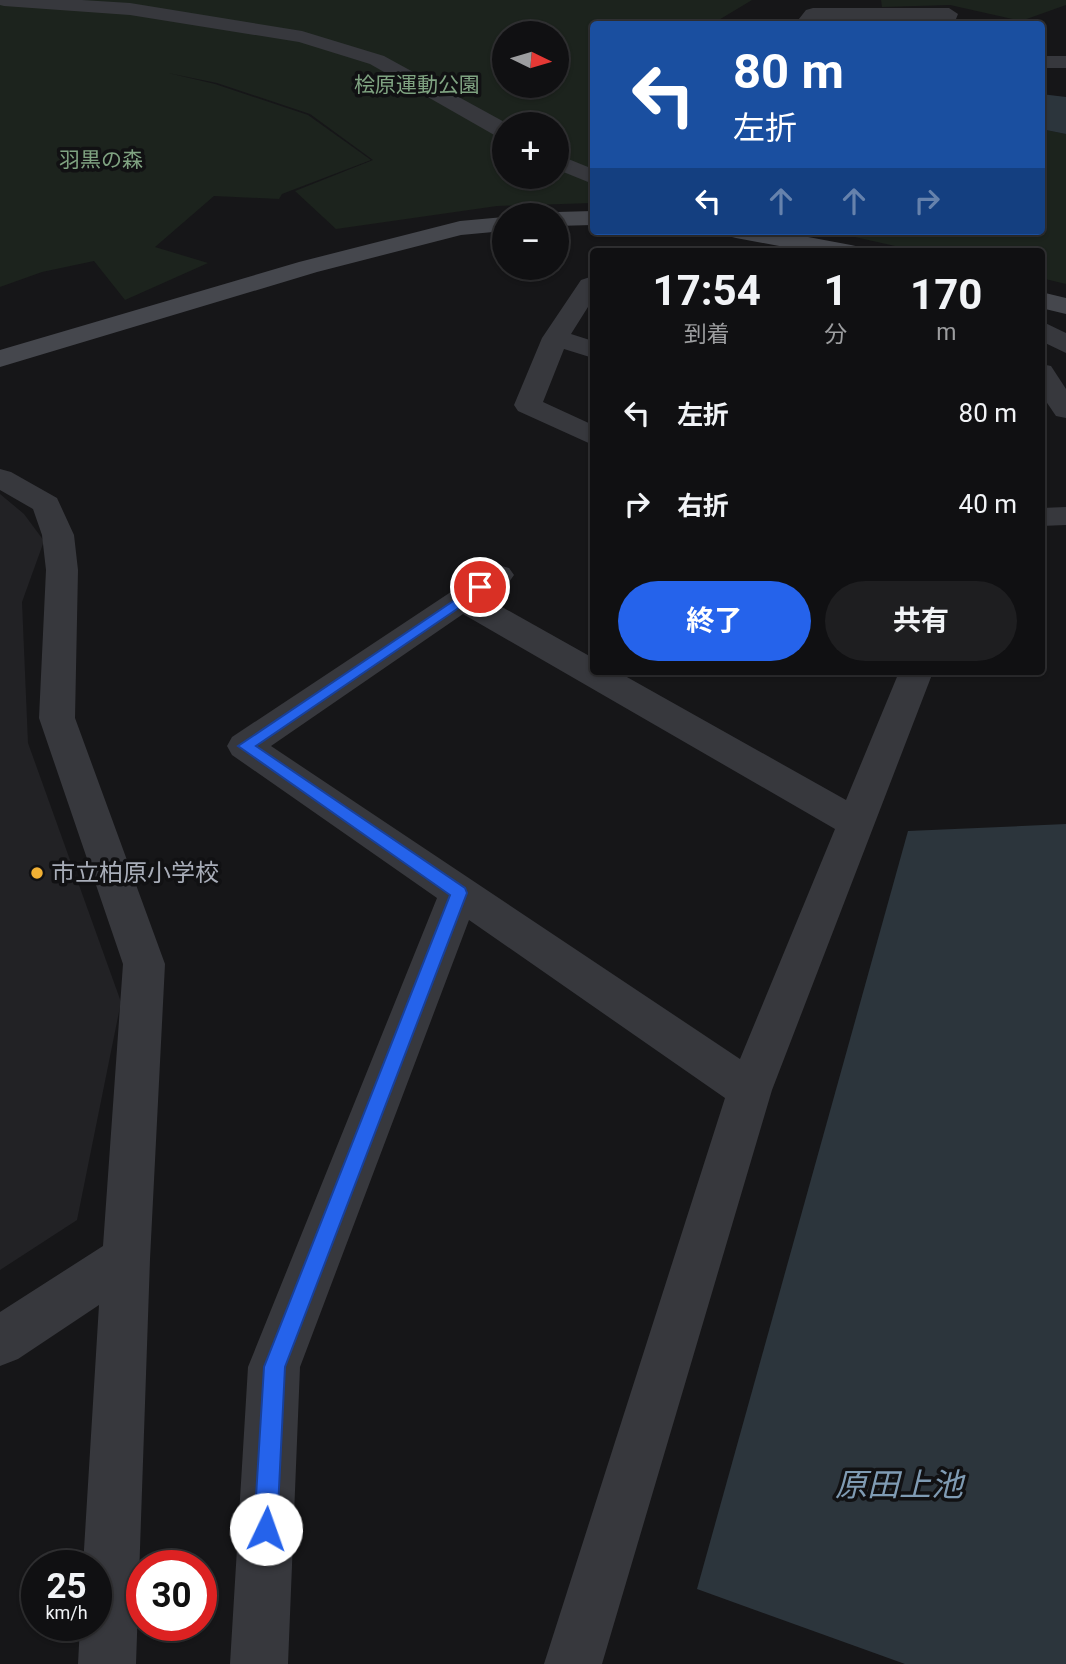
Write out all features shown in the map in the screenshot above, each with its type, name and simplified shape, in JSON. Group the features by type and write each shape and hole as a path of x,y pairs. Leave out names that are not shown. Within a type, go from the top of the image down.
{"street":[{"path":"4,0 153,12 302,37 377,60 492,124"},
{"path":"807,21 813,14 949,14 946,21"},
{"path":"1045,62 1066,62"},
{"path":"569,167 590,176"},
{"path":"569,219 590,218"},
{"path":"0,359 309,267 460,228 492,225"},
{"path":"756,235 823,248"},
{"path":"590,285 555,338 528,405 590,435"},
{"path":"1045,301 1066,306"},
{"path":"1045,332 1066,345"},
{"path":"555,338 590,348"},
{"path":"1045,378 1066,410"},
{"path":"0,478 46,504 58,535 62,570 57,718 144,964 126,1259 107,1664"},
{"path":"1045,517 1066,516"},
{"path":"498,575 245,746 750,1090"},
{"path":"462,599 590,672"},
{"path":"596,675 856,823"},
{"path":"573,1664 750,1090 915,675"},
{"path":"259,1664 274,1367 459,893"},
{"path":"0,1341 126,1259"}],"shaded area":[{"name":"市立柏原小学校","path":"0,494 24,514 44,541 22,602 28,743 121,1002 77,1220 0,1270"}],"green space":[{"path":"0,0 752,0 717,21 590,21 590,203 492,203 492,207 336,229 295,191 373,160 310,114 217,83 168,73 215,84 308,115 371,160 282,194 279,199 214,196 155,247 208,263 125,300 94,261 42,272 0,287"},
{"path":"881,0 1066,0 1066,5 1021,21 950,5 882,7"},
{"path":"1045,130 1066,134 1066,284 1045,279 1045,248 904,248 846,235 1045,235"}],"water":[{"path":"1045,94 1066,97 1066,134 1045,130"},
{"name":"原田上池","path":"1066,824 1066,1664 905,1664 697,1589 908,831"}],"place":[{"name":"市立柏原小学校","path":"37,873"}],"route":[{"path":"266,1529 274,1367 459,893 245,746 480,587"}],"park label":[{"name":"桧原運動公園","path":"417,85"},
{"name":"羽黒の森","path":"101,160"}]}
